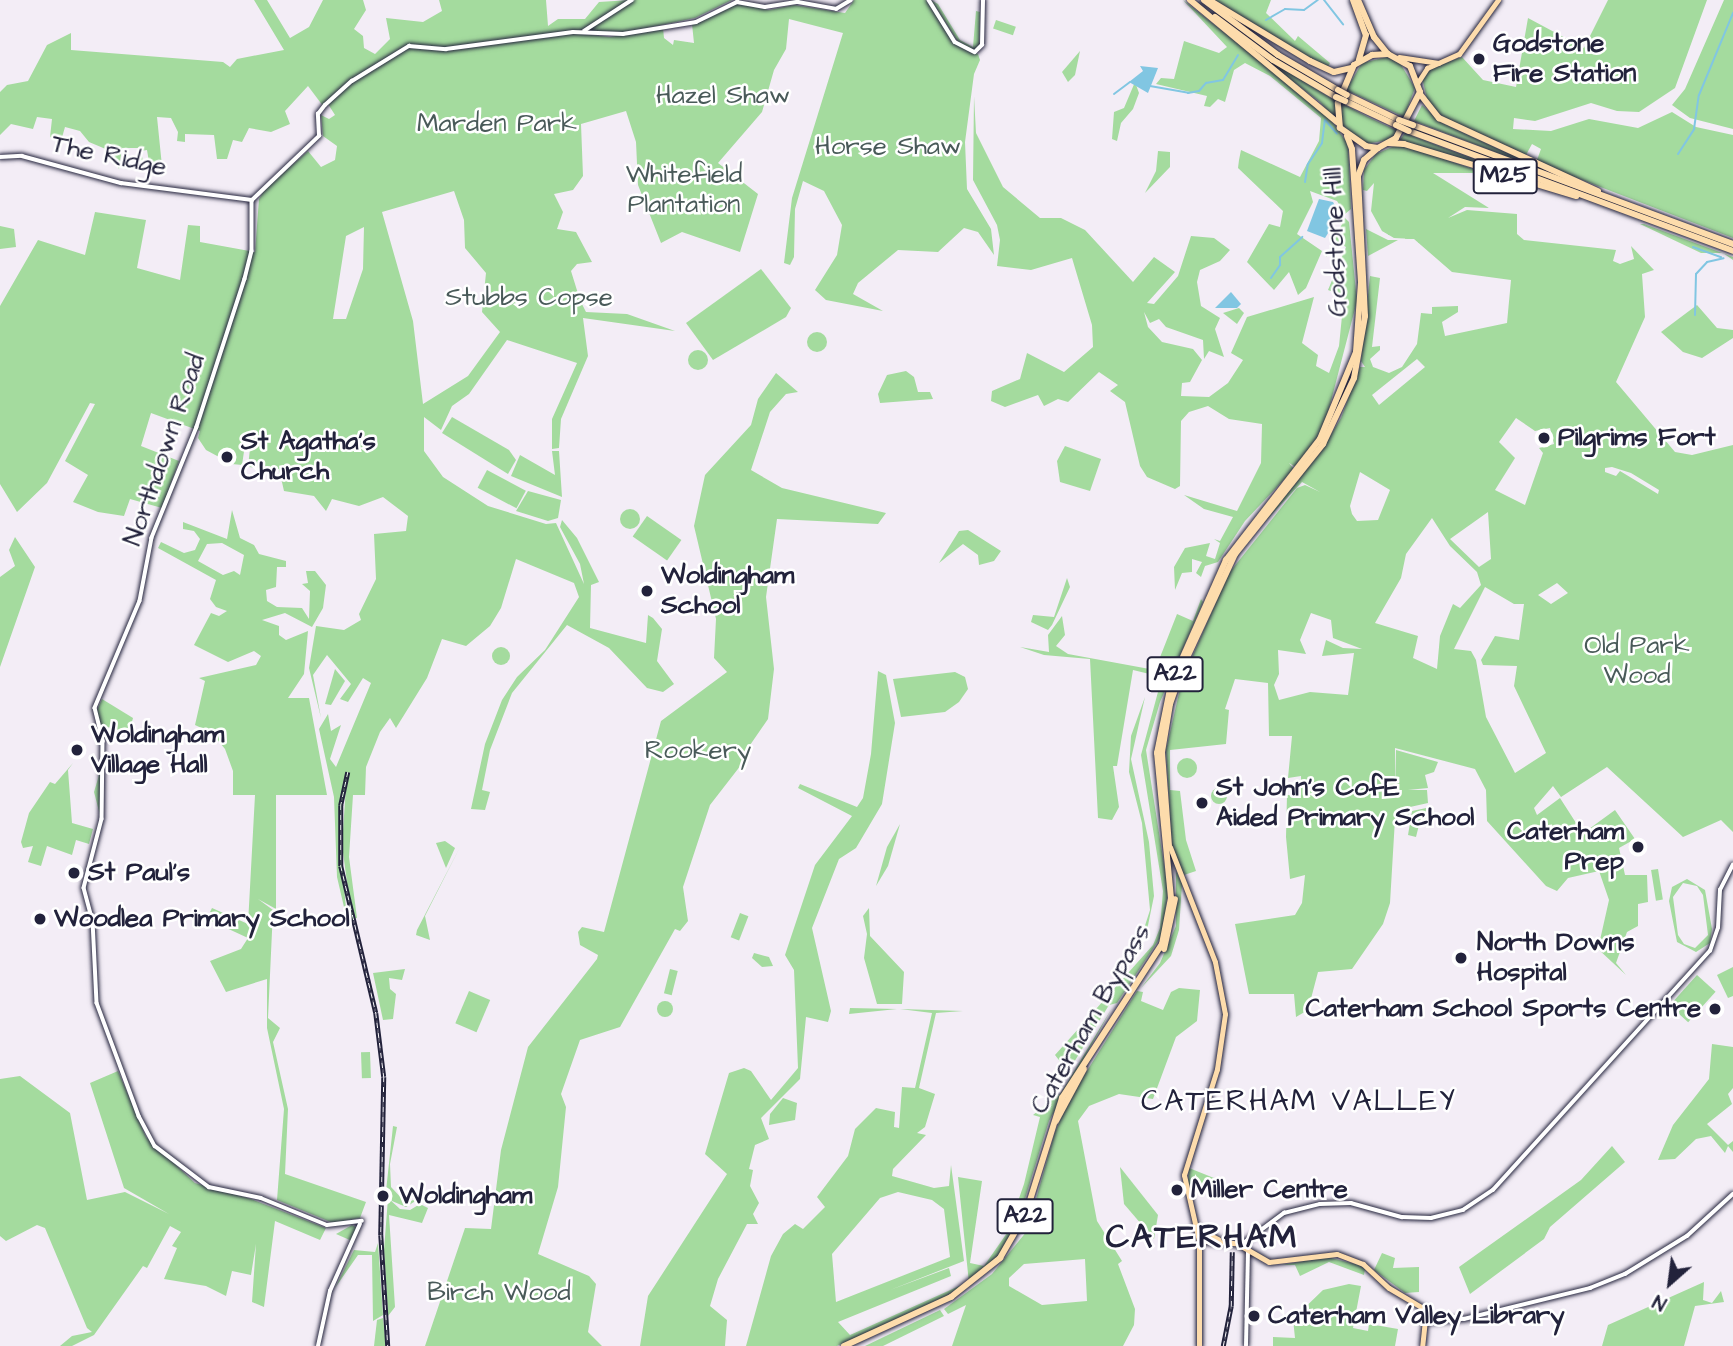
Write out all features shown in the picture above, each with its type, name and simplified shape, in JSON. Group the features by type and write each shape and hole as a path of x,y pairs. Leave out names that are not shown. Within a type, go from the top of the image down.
{"highway":[{"name":"M25","path":"1192,0 1267,56 1397,123 1733,244"},
{"name":"M25","path":"1192,0 1338,124"},
{"name":"M25","path":"1204,0 1271,51 1337,94"},
{"path":"1209,0 1310,61 1334,72 1352,68"},
{"path":"1355,0 1366,35 1358,62 1352,68 1338,103 1338,124 1347,136 1378,148 1388,143 1411,116 1420,92 1418,82 1399,57 1388,54 1358,62"},
{"path":"1355,0 1374,37 1388,54"},
{"name":"M25","path":"1420,92 1439,118 1634,208"},
{"name":"M25","path":"1411,128 1733,251"},
{"name":"Godstone Hill","path":"1170,863 1156,767 1171,684 1226,560 1327,426 1349,376 1360,314 1352,149 1347,136"},
{"name":"M25","path":"1388,143 1404,144 1621,209"},
{"name":"Godstone Hill","path":"1170,847 1162,752 1170,704 1184,664 1235,554 1312,459 1337,418 1362,353 1366,316 1358,176 1364,160 1378,148"},
{"name":"A22","path":"1170,847 1170,863"},
{"name":"Caterham Bypass","path":"844,1346 960,1292 1009,1246 1026,1213 1062,1098 1162,944 1171,910 1170,863"},
{"name":"Caterham Bypass","path":"854,1346 963,1294 1010,1251 1029,1216 1063,1105 1169,938 1175,911 1170,863"}],"main road":[{"path":"1418,82 1424,71 1463,50 1498,0"},
{"path":"1399,57 1439,63"},
{"path":"1170,847 1215,962 1225,1014 1217,1069 1185,1164 1194,1225 1202,1238 1199,1254 1199,1346"},
{"path":"1170,863 1179,872"},
{"path":"1202,1238 1241,1245 1269,1262 1337,1254 1363,1264 1390,1288 1422,1307 1428,1322 1422,1346"}],"street":[{"path":"582,32 632,0"},
{"path":"253,200 319,136 318,114 329,102 352,81 409,46 446,49 582,32 623,34 691,23 737,2 765,7 798,2 836,9 852,0"},
{"path":"929,0 955,42 971,52 980,50 983,0"},
{"name":"The Ridge","path":"0,157 24,157 121,183 253,200"},
{"name":"Northdown Road","path":"253,200 252,251 246,279 197,428 152,538 140,601 95,708 103,741 102,822 83,884 93,922 95,990 109,1038 149,1136 174,1164 209,1187 261,1198 327,1225 361,1222 351,1252 330,1291 318,1346"},
{"path":"1241,1245 1284,1213 1312,1206 1351,1203 1402,1217 1431,1218 1463,1210 1493,1191 1710,951 1718,928 1718,900 1723,879 1733,865"},
{"path":"1428,1322 1464,1319 1590,1288 1625,1274 1687,1236 1733,1194"},
{"path":"1246,1346 1249,1248"}],"green space":[{"path":"254,0 267,0 290,38 309,27 323,0 363,0 366,10 354,29 363,36 364,48 375,54 390,39 386,18 423,22 442,11 439,0 546,0 548,26 558,19 585,19 599,2 630,0 580,31 444,48 408,45 349,81 323,106 308,86 285,111 290,124 271,132 249,128 242,142 233,140 227,159 217,159 214,135 185,134 185,142 177,141 178,132 171,118 157,117 163,176 149,162 147,150 141,151 143,162 134,163 139,148 122,148 119,169 108,150 89,142 80,131 65,127 61,141 50,137 52,119 37,117 33,129 11,124 0,135 0,92 7,85 28,81 47,45 71,33 71,50 223,62 230,67 237,59 284,50"},
{"path":"633,0 732,0 695,18 623,33 586,31"},
{"path":"854,0 926,0 953,42 978,54 980,60 974,74 965,142 967,189 991,229 994,255 978,232 964,228 938,252 898,250 858,283 853,294 883,311 826,300 815,290 837,255 842,225 824,191 803,181 795,209 794,257 790,265 784,263 792,198 843,33 789,19 786,49 774,70 762,112 718,163 758,194 740,252 682,232 661,243 638,185 636,142 626,111 581,124 583,176 573,190 554,194 563,212 557,229 576,232 592,262 577,264 571,271 580,300 586,312 627,314 675,331 583,318 588,356 561,419 559,448 552,449 552,419 577,363 507,340 469,394 452,406 441,430 424,417 424,451 443,477 488,506 546,524 556,523 584,584 580,564 560,527 562,520 577,538 599,582 591,585 590,628 646,643 648,615 653,618 662,629 657,661 674,684 663,692 647,688 609,648 567,625 512,693 490,750 482,790 490,792 485,810 471,809 485,744 502,700 517,677 545,650 579,597 574,583 516,559 501,608 490,626 466,646 442,639 427,678 396,728 390,718 380,732 366,767 365,795 353,795 349,857 357,918 352,919 342,845 347,772 339,830 347,920 337,877 334,797 319,729 328,714 331,731 341,725 330,759 336,767 371,683 363,678 348,702 340,699 351,684 327,655 313,675 321,718 309,668 316,626 344,630 361,620 359,614 376,579 374,534 406,531 408,516 383,497 359,506 332,499 326,511 314,496 284,491 279,469 248,467 251,439 246,438 242,465 232,464 206,450 198,438 200,431 151,413 141,446 179,461 162,508 130,499 124,516 98,512 73,502 88,475 65,461 95,404 90,403 47,483 17,512 0,484 0,306 38,240 85,255 95,212 146,220 137,268 180,280 188,225 200,226 200,242 255,252 259,199 265,189 308,151 321,167 335,160 337,146 323,136 321,115 329,119 335,115 328,104 353,82 411,47 452,50 573,33 610,37 663,28 664,38 673,45 674,40 694,43 692,24 723,7 738,4 769,10 794,5 845,13","holes":["454,191 464,220 465,248 486,273 482,312 500,332 468,376 423,404 413,321 382,212","364,227 363,269 346,319 333,319 346,236"]},
{"path":"931,0 938,4 960,40 973,47 976,11 980,12 979,49 973,51 958,42"},
{"path":"1183,0 1325,112 1348,144 1351,209 1345,214 1337,201 1310,191 1313,202 1297,234 1322,251 1306,288 1298,295 1289,272 1274,290 1247,262 1269,224 1280,227 1283,211 1238,168 1239,160 1241,150 1300,177 1319,141 1321,118 1270,76 1245,63 1234,70 1225,102 1218,99 1210,107 1204,106 1207,96 1156,84 1161,78 1174,79 1184,41 1219,53 1227,47"},
{"path":"1215,0 1271,0 1266,13 1295,41 1298,36 1330,63 1328,67 1289,47"},
{"path":"1608,0 1707,0 1675,88 1639,112 1617,111 1591,103 1535,121 1514,118 1513,129 1551,131 1589,119 1638,128 1672,112 1696,127 1733,135 1733,238 1564,173 1537,160 1541,149 1532,144 1526,155 1446,119 1428,104 1422,77 1428,69 1462,57 1483,80 1516,87 1528,18 1584,48"},
{"path":"1724,0 1733,0 1733,129 1690,118 1672,105 1685,89"},
{"path":"996,20 1016,27 1013,35 993,29"},
{"path":"1249,48 1337,102 1336,120 1320,102"},
{"path":"1080,51 1075,75 1068,82 1062,72"},
{"path":"1387,57 1400,63 1415,88 1404,117 1346,90 1362,63"},
{"path":"1135,82 1139,93 1133,109 1121,123 1117,141 1112,139 1114,112 1124,108"},
{"path":"974,96 976,133 1003,187 1040,218 1061,218 1085,230 1133,282 1154,257 1175,272 1147,303 1154,304 1178,276 1191,236 1214,238 1230,250 1220,261 1200,270 1197,282 1201,306 1220,318 1215,329 1224,357 1209,351 1204,359 1203,340 1166,327 1159,319 1150,323 1144,312 1148,327 1162,342 1193,349 1202,360 1190,382 1182,383 1181,396 1209,397 1228,383 1243,360 1231,353 1247,317 1314,297 1302,343 1318,355 1316,366 1329,373 1339,346 1344,296 1328,290 1346,247 1341,244 1326,257 1345,218 1349,222 1357,301 1324,428 1297,468 1289,463 1294,469 1245,521 1218,562 1205,566 1201,577 1196,573 1202,562 1192,559 1192,572 1182,573 1175,590 1174,567 1185,548 1210,543 1206,556 1215,559 1220,543 1214,539 1220,541 1233,517 1204,509 1184,495 1237,511 1261,463 1262,424 1229,419 1208,406 1189,412 1181,421 1180,486 1175,489 1147,477 1140,466 1125,402 1110,391 1118,385 1099,372 1068,402 1058,399 1044,406 1038,395 1005,407 991,401 992,391 1020,379 1027,353 1064,372 1093,347 1092,325 1072,258 1031,270 997,266 1000,240 997,225 973,180"},
{"path":"1341,103 1398,131 1389,140 1365,144 1342,125"},
{"path":"1422,105 1442,123 1548,172 1414,121"},
{"path":"1405,133 1436,145 1530,180 1400,140"},
{"name":"Old Park Wood","path":"1399,144 1485,173 1433,173 1489,208 1465,207 1448,218 1467,210 1517,214 1517,234 1524,240 1616,250 1613,261 1620,264 1634,259 1631,246 1654,270 1642,274 1645,317 1616,382 1675,452 1692,455 1733,445 1733,832 1721,820 1683,837 1607,767 1561,797 1553,786 1534,808 1537,815 1560,798 1578,826 1589,829 1615,810 1635,839 1619,848 1625,875 1647,875 1648,902 1638,904 1638,926 1627,932 1616,963 1626,975 1598,949 1609,900 1599,871 1568,878 1557,891 1546,886 1487,821 1486,790 1475,769 1395,748 1395,792 1396,750 1438,762 1434,772 1425,775 1428,788 1408,790 1427,790 1428,803 1410,807 1408,822 1395,819 1390,903 1383,924 1352,969 1318,972 1308,1010 1296,1017 1294,994 1249,994 1235,924 1295,915 1302,903 1305,875 1290,879 1286,837 1287,795 1301,795 1301,776 1288,778 1292,736 1269,736 1268,683 1235,679 1225,709 1229,710 1226,744 1170,750 1170,790 1180,791 1186,840 1196,871 1184,875 1172,847 1166,750 1182,680 1229,573 1297,488 1305,485 1320,492 1302,482 1261,526 1324,446 1341,418 1360,367 1365,367 1361,361 1370,276 1380,278 1372,347 1380,346 1380,350 1370,359 1373,367 1389,373 1402,367 1417,344 1421,313 1432,314 1432,307 1458,306 1458,312 1442,322 1445,336 1507,323 1511,280 1452,272 1414,239 1394,238 1382,231 1371,211 1374,183 1367,191 1363,190 1364,170 1376,154","holes":["1417,359 1425,367 1379,405 1372,395","1516,418 1535,431 1550,428 1554,444 1539,448 1543,453 1525,505 1495,490 1515,458 1499,442","1612,467 1631,473 1659,490 1658,494 1620,471 1616,476 1605,472 1605,468","1360,472 1390,490 1378,520 1357,521 1350,506","1488,512 1491,559 1479,567 1450,539","1432,518 1450,546 1477,572 1481,585 1460,608 1453,604 1440,636 1437,669 1413,658 1418,636 1375,623 1401,578 1406,554","1557,583 1568,593 1551,604 1538,595","1485,587 1514,604 1524,604 1519,640 1495,636 1481,660 1483,665 1517,666 1514,686 1546,753 1515,773 1486,717 1476,660 1471,651 1454,649","1311,613 1331,620 1333,638 1362,649 1343,648 1326,640 1322,656 1354,653 1348,695 1310,692 1279,700 1274,685 1279,674 1278,650 1306,654 1300,640"]},
{"path":"1158,151 1170,152 1170,167 1145,193 1156,171"},
{"path":"1640,224 1644,224 1722,253 1701,253"},
{"path":"0,226 14,229 16,247 0,249"},
{"path":"1366,229 1388,240 1398,240 1368,256"},
{"path":"761,269 791,308 786,317 713,360 686,323"},
{"path":"1697,305 1717,328 1733,330 1733,338 1702,358 1683,352 1661,332"},
{"path":"1239,308 1244,313 1237,324 1223,313"},
{"path":"813,332 821,332 827,342 821,352 813,352 807,346 807,338"},
{"path":"698,350 705,353 708,360 705,367 698,370 691,367 688,360 691,353"},
{"path":"906,371 914,377 918,392 930,392 933,399 880,403 878,394 887,375"},
{"name":"Rookery","path":"776,373 798,392 786,394 770,412 751,470 782,488 886,513 878,524 777,519 766,597 774,669 768,719 748,748 748,756 710,805 683,887 688,921 680,931 675,929 620,1027 580,1040 561,1094 566,1107 558,1187 538,1254 589,1276 596,1284 588,1332 602,1346 425,1346 465,1228 491,1229 501,1150 528,1047 597,959 598,955 580,945 578,932 582,927 604,932 661,721 727,672 714,658 716,619 694,526 705,475 751,425 758,399"},
{"path":"452,417 509,450 516,460 508,474 442,433"},
{"path":"1065,446 1101,459 1090,491 1060,482 1057,461"},
{"path":"552,451 559,451 562,497 511,476 520,455 555,475"},
{"path":"487,470 526,491 516,508 478,488"},
{"path":"528,491 561,500 558,518 548,521 516,511"},
{"path":"630,509 637,512 640,519 637,526 630,529 623,526 620,519 623,512"},
{"path":"232,510 240,538 254,545 259,554 286,561 286,567 277,567 276,587 266,590 267,601 277,607 302,608 309,619 310,591 302,584 308,583 306,571 315,571 326,585 323,608 312,627 285,613 262,620 279,626 279,635 286,640 308,631 304,674 288,698 309,698 327,795 276,795 276,909 258,899 273,910 268,1018 280,1028 273,1042 288,1109 285,1174 366,1202 360,1218 333,1223 277,1200 284,1109 267,1028 267,979 226,992 210,961 241,949 248,938 207,919 221,917 210,912 212,908 248,924 255,795 233,795 233,771 225,749 212,733 195,725 205,681 199,678 256,665 261,656 254,651 228,662 194,645 211,613 219,616 227,611 216,607 210,599 216,580 158,548 161,542 184,553 195,550 200,539 194,531 183,529 183,522 227,539","holes":["222,543 244,555 240,575 234,571 223,575 198,561 207,544"]},
{"path":"647,516 681,540 667,561 633,536"},
{"path":"968,530 1001,551 994,561 979,565 978,555 963,544 939,563 959,531"},
{"path":"15,537 35,567 0,667 0,577 15,566 9,550"},
{"path":"1067,578 1070,587 1048,630 1031,622 1033,615 1054,617"},
{"path":"1201,599 1203,602 1160,702 1146,750 1168,890 1162,935 1117,1003 1109,1005 1068,1072 1055,1055 1153,945 1160,928 1163,891 1141,755 1162,677 1133,670 1117,766 1113,766 1119,807 1112,820 1098,818 1090,659 1044,655 1020,647 1049,652 1048,635 1062,616 1065,635 1056,646 1068,654 1155,670 1177,614 1193,621"},
{"path":"501,647 507,650 510,656 507,662 501,665 495,662 492,656 495,650"},
{"path":"335,669 345,681 331,705 325,704"},
{"path":"878,671 886,675 895,723 882,804 856,848 839,859 812,928 831,1011 828,1022 806,1017 800,1079 761,1118 769,1139 755,1145 749,1169 753,1170 750,1186 759,1203 753,1214 758,1224 747,1224 718,1279 710,1306 727,1320 725,1346 640,1346 648,1296 727,1174 705,1154 729,1073 744,1068 751,1071 771,1100 798,1068 794,970 785,955 815,865 852,816 798,788 800,784 857,807 863,798 871,754"},
{"path":"955,672 965,677 968,689 959,702 945,712 901,717 893,679"},
{"path":"1145,697 1131,759 1149,842 1154,896 1146,935 1123,965 1142,935 1150,910 1142,823 1129,772 1131,736"},
{"path":"102,699 133,718 129,733 100,725 97,710"},
{"path":"1183,758 1191,758 1197,768 1191,778 1183,778 1177,772 1177,764"},
{"path":"73,763 68,770 72,823 93,829 89,844 76,840 72,855 47,846 41,866 28,862 33,846 23,848 21,842 29,813 50,782 55,784"},
{"path":"100,772 100,815 94,792"},
{"path":"1219,788 1225,790 1225,802 1219,804 1213,802 1211,796 1213,790"},
{"path":"1431,807 1432,821 1420,821 1416,837 1408,835 1412,811"},
{"path":"900,824 888,866 876,886 887,847"},
{"path":"445,841 455,848 446,868 436,843"},
{"path":"460,847 425,916 430,940 416,935 417,930"},
{"path":"1658,869 1663,900 1656,901 1651,870"},
{"path":"1176,871 1182,884 1179,930 1171,956 1141,988 1160,963 1176,926"},
{"path":"1687,879 1705,890 1712,929 1710,943 1696,952 1677,942 1669,901 1672,887","holes":["1683,883 1697,886 1703,895 1708,935 1695,948 1684,944 1678,935 1673,897"]},
{"path":"869,908 870,936 904,972 902,1004 877,1004 864,958 867,934 863,916"},
{"path":"740,913 748,916 739,940 731,937"},
{"path":"754,953 769,957 773,966 762,967 752,958"},
{"path":"1733,967 1733,996 1728,998 1717,975"},
{"path":"405,969 402,980 389,978 390,989 396,994 393,1019 383,1020 373,973"},
{"path":"670,969 678,971 672,995 664,993"},
{"path":"1697,975 1716,992 1688,1022 1670,1005"},
{"path":"1179,988 1200,990 1197,1021 1176,1037 1153,1099 1119,1094 1089,1106 1078,1121 1097,1221 1122,1261 1118,1264 1135,1309 1134,1325 1123,1346 952,1346 966,1305 948,1314 944,1309 992,1274 1027,1231 1055,1132 1070,1098 1137,991 1143,992 1141,1001 1163,1010 1171,992","holes":["1085,1259 1087,1301 1042,1305 1009,1286 1009,1278 1024,1264"]},
{"path":"469,991 490,1000 476,1032 455,1023"},
{"path":"662,1001 668,1001 673,1009 671,1015 662,1017 657,1012 657,1006"},
{"path":"850,1008 897,1009 849,1014"},
{"path":"1112,1008 1049,1121 1015,1231 992,1264 969,1283 958,1177 982,1181 970,1263 984,1266 1007,1233 1024,1184 1040,1117 1033,1115 1061,1093"},
{"path":"900,1009 963,1011 936,1013 919,1088 935,1094 925,1127 917,1133 926,1135 893,1169 892,1176 934,1188 949,1186 951,1165 964,1261 890,1290 949,1268 951,1276 838,1322 850,1335 966,1283 942,1299 837,1346 746,1346 771,1256 783,1234 795,1224 803,1229 825,1207 817,1197 848,1156 855,1129 876,1108 895,1112 894,1127 899,1128 902,1087 915,1088 932,1013","holes":["898,1192 932,1200 944,1209 950,1257 836,1302 832,1254 880,1198"]},
{"path":"1712,1044 1733,1047 1733,1088 1728,1094 1732,1104 1707,1124 1728,1145 1733,1141 1733,1152 1728,1146 1725,1153 1711,1136 1696,1139 1675,1159 1658,1160 1673,1125 1709,1079"},
{"path":"361,1052 370,1052 371,1078 362,1078"},
{"path":"118,1071 146,1137 195,1183 251,1199 326,1228 320,1240 275,1221 264,1307 252,1302 256,1244 251,1275 232,1271 226,1296 206,1286 164,1279 177,1248 172,1246 181,1232 170,1226 147,1268 143,1266 94,1335 72,1346 60,1346 72,1336 92,1332 87,1328 45,1228 37,1225 6,1241 0,1236 0,1079 20,1076 70,1113 87,1200 125,1192 169,1214 124,1188 90,1083"},
{"path":"783,1098 797,1103 795,1120 769,1125 770,1114"},
{"path":"393,1126 397,1127 390,1164 391,1187 406,1203 425,1195 406,1207 392,1201 386,1191"},
{"path":"1612,1146 1625,1162 1550,1227 1544,1239 1470,1294 1459,1267 1581,1180"},
{"path":"1120,1167 1158,1215 1154,1239 1124,1204"},
{"path":"1189,1168 1214,1178 1211,1188 1188,1184"},
{"path":"388,1198 400,1209 410,1210 420,1204 428,1208 422,1223 389,1215 395,1307 388,1316 384,1250"},
{"path":"352,1225 357,1228 352,1241 336,1234"},
{"path":"378,1243 383,1315 373,1321 372,1255 358,1255 335,1288 354,1250 375,1252"},
{"path":"1382,1253 1395,1258 1393,1268 1419,1267 1419,1292 1405,1293 1374,1270"},
{"path":"1327,1257 1359,1265 1365,1269 1364,1275 1329,1262 1300,1276 1295,1265 1282,1265"},
{"path":"1704,1282 1703,1300 1712,1303 1721,1291 1724,1302 1695,1306 1684,1346 1602,1346 1608,1325"},
{"path":"1349,1284 1361,1286 1353,1328 1368,1331 1369,1324 1398,1329 1395,1346 1273,1346 1273,1337 1295,1338 1293,1319 1323,1290"},
{"path":"940,1310 944,1316 883,1346 865,1346"},
{"path":"383,1318 386,1346 374,1346 377,1320"}],"water":[{"path":"1140,66 1158,68 1148,93 1129,82 1143,71"},
{"path":"1319,199 1333,202 1340,214 1325,238 1307,231"},
{"path":"1231,292 1241,304 1237,308 1215,308"}],"waterway":[{"path":"1266,20 1285,9 1304,10 1318,0"},
{"path":"1324,0 1343,24"},
{"path":"1678,154 1694,129 1699,95 1733,13"},
{"path":"1150,86 1188,93 1199,91 1206,83 1223,80 1238,55"},
{"path":"1114,94 1130,82"},
{"path":"1305,182 1308,164 1322,143 1325,120 1337,134"},
{"path":"1271,278 1280,265 1280,257 1302,237"},
{"path":"1693,247 1721,257"},
{"path":"1695,315 1696,274 1707,262 1724,258"}],"railway":[{"path":"348,772 341,805 341,866 376,1013 384,1077 381,1235 388,1346"},
{"path":"1223,1346 1231,1306 1232,1252"}],"place":[{"name":"Godstone Fire Station","path":"1479,59"},
{"name":"Pilgrims Fort","path":"1544,438"},
{"name":"St Agatha's Church","path":"227,457"},
{"name":"Woldingham School","path":"647,591"},
{"name":"Woldingham Village Hall","path":"77,750"},
{"name":"St John's CofE Aided Primary School","path":"1202,803"},
{"name":"Caterham Prep","path":"1638,847"},
{"name":"St Paul's","path":"74,873"},
{"name":"Woodlea Primary School","path":"40,919"},
{"name":"North Downs Hospital","path":"1461,958"},
{"name":"Caterham School Sports Centre","path":"1715,1009"},
{"name":"Miller Centre","path":"1177,1190"},
{"name":"Woldingham","path":"383,1196"},
{"name":"Caterham Valley Library","path":"1254,1316"}],"district":[{"name":"CATERHAM VALLEY","path":"1299,1101"},
{"name":"CATERHAM","path":"1202,1238"}],"park label":[{"name":"Hazel Shaw","path":"723,96"},
{"name":"Marden Park","path":"497,124"},
{"name":"Horse Shaw","path":"888,147"},
{"name":"Whitefield Plantation","path":"684,190"},
{"name":"Stubbs Copse","path":"529,298"},
{"name":"Birch Wood","path":"499,1293"}]}
